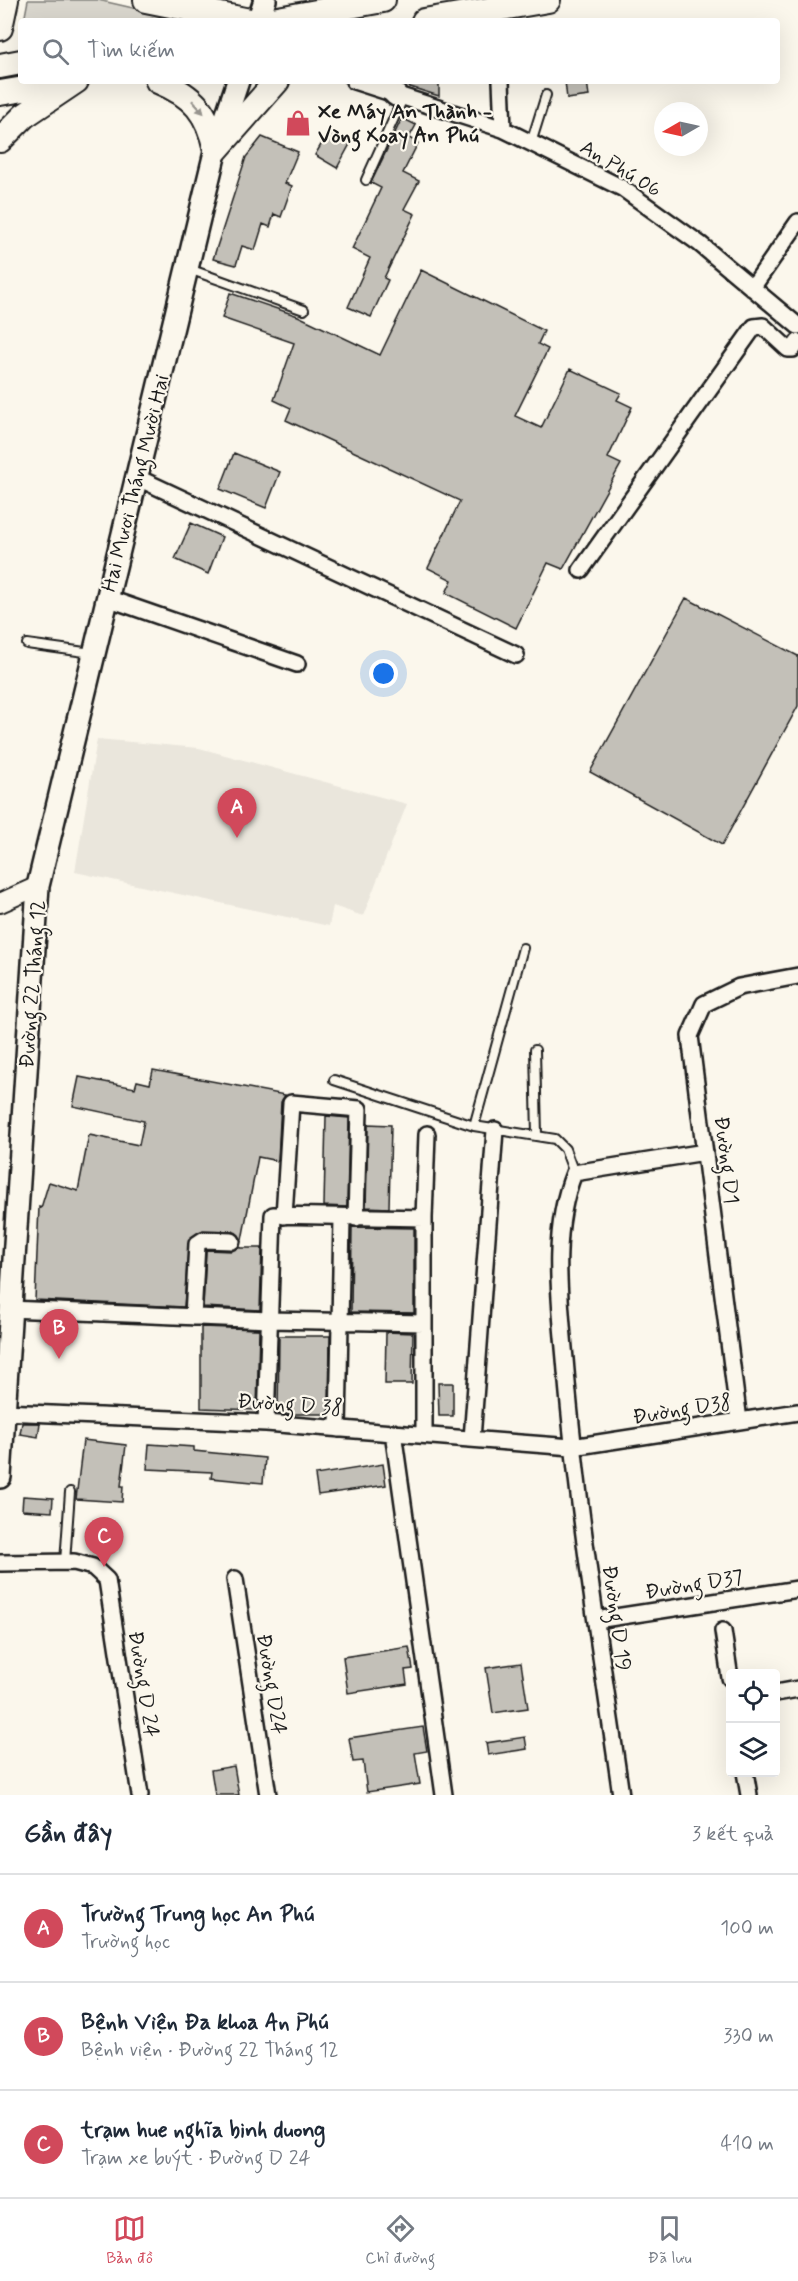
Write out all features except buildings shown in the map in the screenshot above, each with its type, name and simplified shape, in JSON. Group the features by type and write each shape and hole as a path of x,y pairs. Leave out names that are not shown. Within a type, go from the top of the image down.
{"main road":[{"path":"0,28 6,0"},
{"path":"146,0 238,18"},
{"path":"259,18 265,0"},
{"path":"278,18 332,4 383,0"},
{"path":"442,18 548,0"},
{"path":"0,66 18,63"},
{"path":"0,93 51,84"},
{"path":"0,140 24,116 72,84"},
{"path":"163,84 192,100 203,111 216,150"},
{"name":"Hai Mươi Tháng Mười Hai","path":"38,886 216,150 237,84"},
{"path":"216,150 272,86"},
{"name":"Đường 22 Tháng 12","path":"0,1477 38,886"}],"street":[{"name":"An Phú 06","path":"366,84 395,91 503,129 622,188 700,244 798,326"},
{"path":"501,84 503,129"},
{"path":"752,288 798,222"},
{"path":"581,570 754,327 763,326 788,349 793,348 798,342"},
{"path":"136,477 516,655"},
{"path":"107,598 297,664"},
{"path":"0,903 38,886"},
{"name":"Đường D1","path":"739,1421 690,1036 704,1004 739,987 798,976"},
{"path":"284,1215 291,1103 359,1109 340,1320 338,1429"},
{"path":"472,1439 495,1130"},
{"path":"424,1435 424,1218 427,1134"},
{"path":"574,1173 705,1152"},
{"name":"Đường D 19","path":"574,1173 568,1187 557,1264 572,1447 621,1795"},
{"path":"266,1423 273,1215 424,1218"},
{"path":"193,1317 196,1244 203,1240 232,1241"},
{"path":"9,1309 269,1320 423,1323"},
{"name":"Đường D 38","path":"3,1412 266,1423 572,1447"},
{"name":"Đường D38","path":"572,1447 798,1412"},
{"path":"393,1432 444,1795"},
{"path":"0,1563 65,1562"},
{"name":"Đường D 24","path":"65,1562 93,1567 107,1580 140,1795"},
{"name":"Đường D24","path":"235,1579 268,1795"},
{"name":"Đường D37","path":"596,1620 798,1589"},
{"path":"723,1631 729,1669"},
{"path":"780,1692 798,1689"},
{"path":"746,1777 749,1795"}],"lane":[{"path":"366,180 395,91"},
{"path":"531,143 546,95"},
{"path":"188,269 304,310"},
{"path":"27,644 93,653"},
{"path":"474,1126 523,948"},
{"path":"535,1050 537,1135"},
{"path":"334,1080 474,1126 555,1139 565,1149 574,1173"},
{"path":"65,1562 70,1492"}],"shaded area":[{"path":"28,0 98,0 168,16 156,18 25,18"},
{"path":"97,739 199,748 407,804 363,916 333,906 329,926 75,872"}],"place":[{"name":"Xe Máy An Thành - Vòng Xoay An Phú","path":"298,123"},
{"name":"Trường Trung học An Phú","path":"237,838"},
{"name":"Bệnh Viện Đa khoa An Phú","path":"59,1359"},
{"name":"trạm hue nghĩa binh duong","path":"104,1567"}]}
